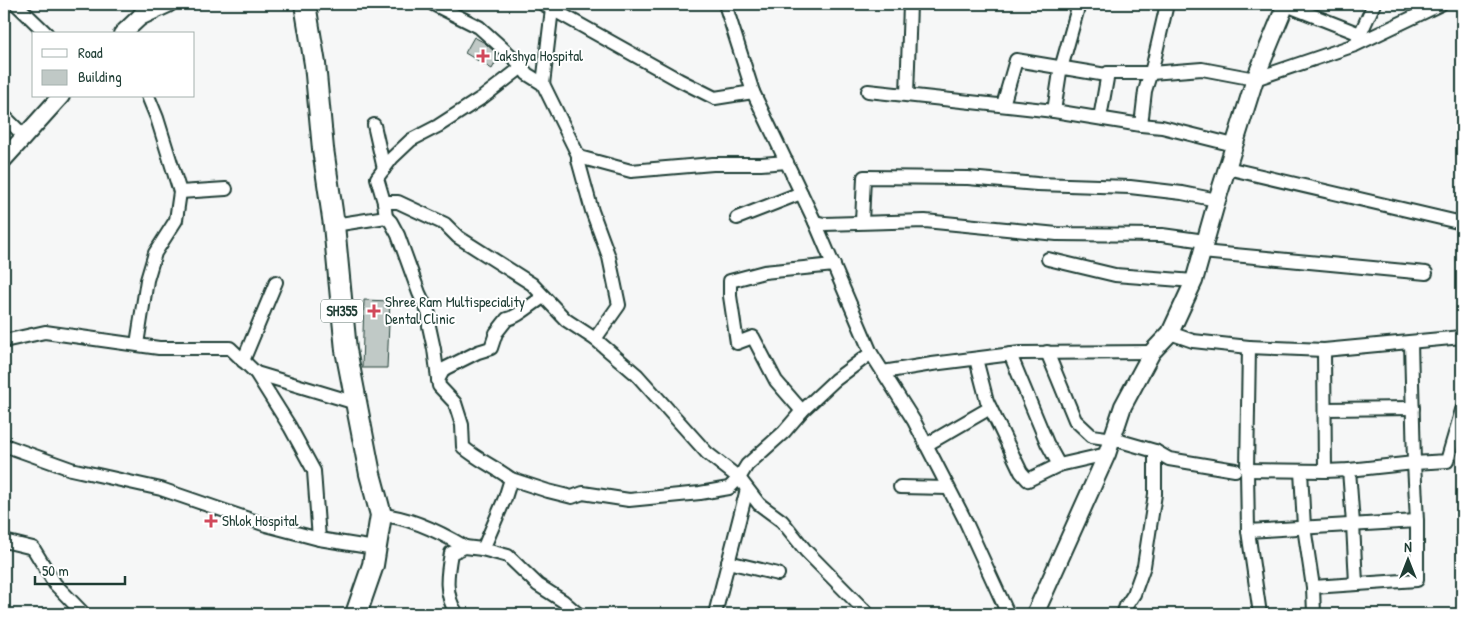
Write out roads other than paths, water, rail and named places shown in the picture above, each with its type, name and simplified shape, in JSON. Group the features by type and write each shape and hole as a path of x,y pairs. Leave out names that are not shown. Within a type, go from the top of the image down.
{"main road":[{"name":"SH355","path":"305,4 315,64 323,149 334,225 346,350 370,474 381,515 372,566 356,614"}],"street":[{"path":"16,4 45,32"},
{"path":"124,32 145,10 168,4"},
{"path":"433,4 478,27 518,62 527,74 543,84"},
{"path":"908,95 910,4"},
{"path":"1054,110 1061,68 1079,4"},
{"path":"1141,125 1145,91 1167,4"},
{"path":"1035,614 1110,447 1124,406 1152,352 1170,333 1194,281 1234,145 1256,79 1286,4 1357,40"},
{"path":"1357,40 1374,4"},
{"path":"1003,104 1016,60 1106,75 1202,69 1256,79 1357,40 1441,4"},
{"path":"595,339 619,305 609,257 592,211 578,156 543,84 547,6 679,80 715,98 753,92"},
{"path":"724,6 753,92 816,222 871,352 914,421 1008,614"},
{"path":"522,67 483,97 438,126 411,140 392,158 377,178 386,217 398,235 419,293 429,314 429,326 438,380 440,386 455,403 462,425 463,447 484,463 497,468 511,479 548,492 572,497 583,494 628,500 700,494 728,488 739,478 747,465 784,432 802,411 835,380 871,352"},
{"path":"1100,118 1108,74"},
{"path":"868,91 1054,110 1162,127 1234,145"},
{"path":"4,159 59,98"},
{"path":"137,344 147,280 155,253 176,220 180,192 158,118 149,98"},
{"path":"4,116 24,136"},
{"path":"374,125 384,169"},
{"path":"578,156 631,171 713,164 786,162"},
{"path":"1227,168 1462,223"},
{"path":"862,222 864,176 968,178 1037,184 1130,188 1182,193 1217,200"},
{"path":"180,192 226,189"},
{"path":"737,218 802,193"},
{"path":"384,202 398,202 446,224 458,237 532,284 566,320 595,339 637,376 707,453 739,478 759,504 782,521 806,551 868,614"},
{"path":"334,225 386,217"},
{"path":"816,222 824,224 924,221 1057,234 1162,235 1203,246 1426,273"},
{"path":"1048,260 1115,275 1194,281"},
{"path":"802,411 776,382 753,337 737,343 730,296 730,281 764,272 834,265"},
{"path":"243,360 276,282"},
{"path":"438,380 444,368 491,348 496,333 507,319 515,318 527,307 544,296"},
{"path":"4,341 45,332 159,348 230,348 256,374 290,427 314,471 319,539"},
{"path":"1170,333 1193,341 1250,347 1324,350 1462,337"},
{"path":"1312,587 1417,580 1411,342"},
{"path":"1250,347 1241,470 1248,531 1262,614"},
{"path":"1324,350 1325,471"},
{"path":"1047,352 1075,420 1092,436 1110,447"},
{"path":"883,372 1010,354 1152,352"},
{"path":"1010,354 1047,443 1059,465"},
{"path":"976,359 990,408 1021,472 1028,480 1059,465 1110,447 1155,451 1168,459 1241,470 1349,470 1447,461 1462,410"},
{"path":"256,374 356,403"},
{"path":"926,445 990,408"},
{"path":"1325,409 1412,408"},
{"path":"4,445 71,469 161,489 266,525 319,539 375,548"},
{"path":"1123,614 1134,594 1144,566 1155,494 1155,451"},
{"path":"1349,470 1354,524 1356,583"},
{"path":"1302,471 1304,527 1314,614"},
{"path":"482,548 505,498 511,479"},
{"path":"900,487 948,488"},
{"path":"715,614 747,488"},
{"path":"381,515 397,516 450,538 464,546 482,548 508,556 538,585 563,601 578,614"},
{"path":"1248,531 1417,521"},
{"path":"4,542 33,548 55,584 84,614"},
{"path":"457,614 452,606 447,588 447,573 451,554 464,546"},
{"path":"728,562 778,574"}],"place":[{"name":"Lakshya Hospital","path":"483,56"},
{"name":"Shree Ram Multispeciality Dental Clinic","path":"374,311"},
{"name":"Shlok Hospital","path":"211,521"}]}
